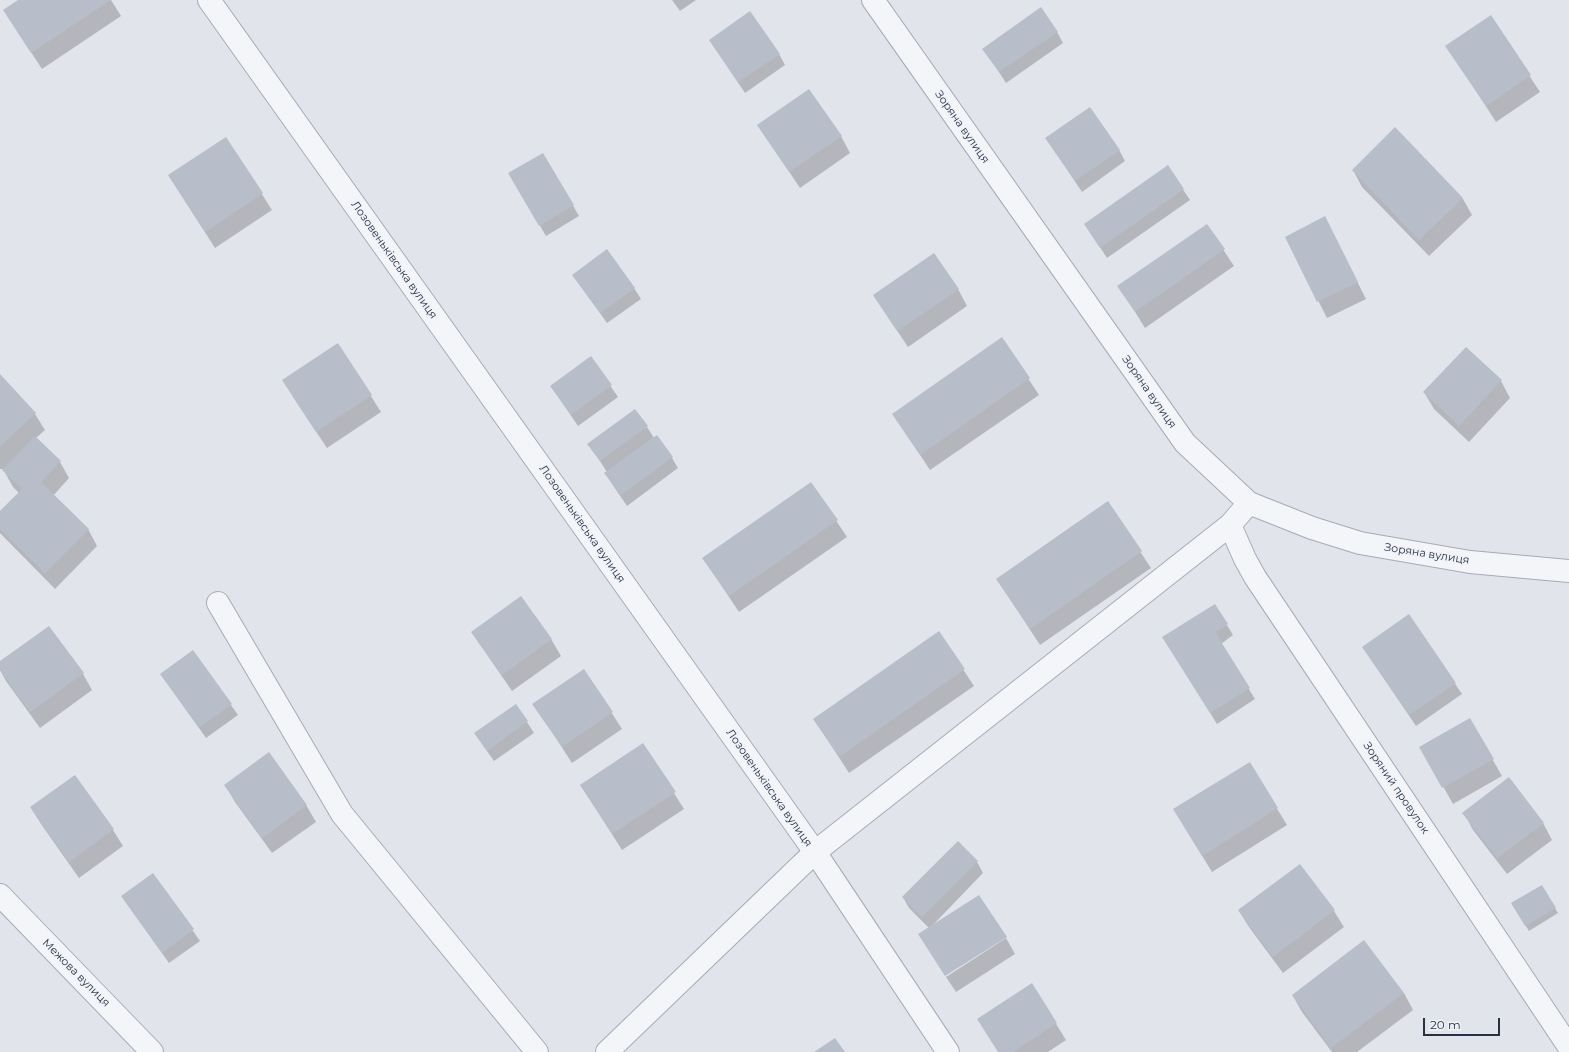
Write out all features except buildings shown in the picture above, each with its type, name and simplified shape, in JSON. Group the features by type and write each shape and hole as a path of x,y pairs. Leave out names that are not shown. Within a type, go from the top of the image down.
{"street":[{"name":"Лозовеньківська вулиця","path":"209,0 815,852 948,1052"},
{"name":"Зоряна вулиця","path":"873,0 1185,443 1249,503 1312,528 1360,543 1470,562 1569,571"},
{"path":"607,1052 815,852 1230,525 1249,503"},
{"name":"Зоряний провулок","path":"1230,525 1244,559 1255,577 1569,1047"},
{"path":"218,603 342,814 537,1052"},
{"name":"Межова вулиця","path":"0,895 152,1052"}]}
